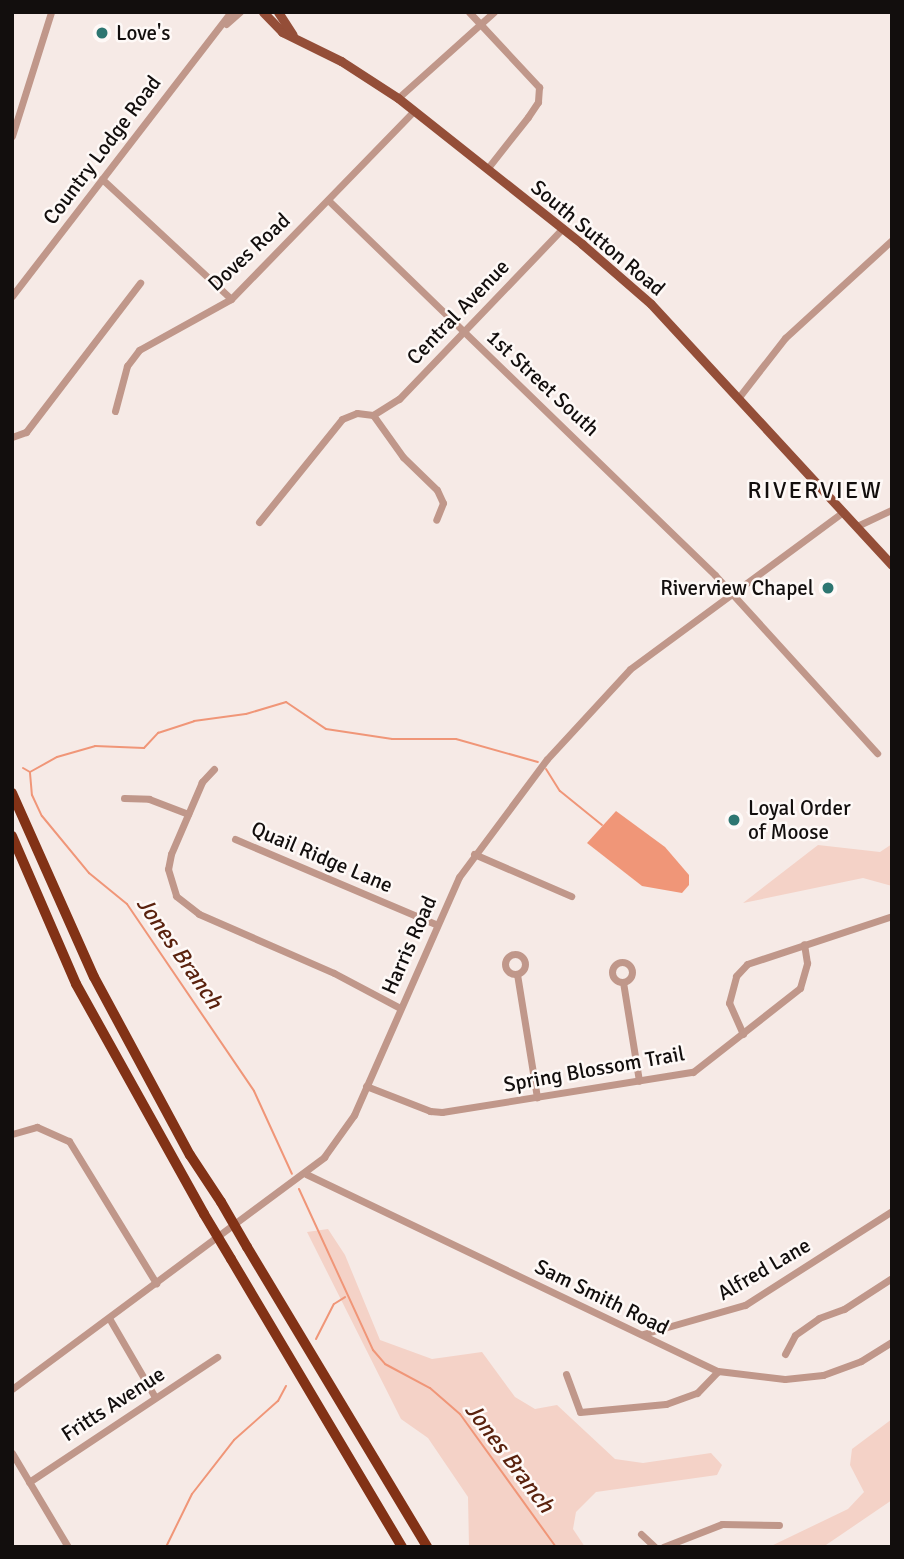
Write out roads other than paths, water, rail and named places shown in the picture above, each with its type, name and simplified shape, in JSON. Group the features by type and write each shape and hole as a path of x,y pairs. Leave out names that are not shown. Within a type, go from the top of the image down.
{"highway":[{"path":"12,793 94,977 190,1154 427,1547"},
{"path":"12,836 76,984 204,1214 402,1547"}],"main road":[{"name":"South Sutton Road","path":"263,12 282,32 293,35 398,98 563,228 651,304 892,565"},
{"name":"South Sutton Road","path":"278,12 293,35"}],"street":[{"path":"12,136 51,12"},
{"name":"Country Lodge Road","path":"12,296 231,12"},
{"name":"Country Lodge Road","path":"222,26 240,12"},
{"path":"469,12 539,87 538,102 487,169"},
{"path":"398,98 494,12"},
{"name":"Doves Road","path":"115,411 127,366 139,350 230,299 414,111"},
{"path":"102,179 230,299"},
{"name":"1st Street South","path":"328,201 732,594 877,753"},
{"name":"Central Avenue","path":"373,415 399,399 563,228"},
{"path":"739,397 794,329 892,240"},
{"path":"12,437 26,432 140,283"},
{"path":"259,522 342,419 357,413 373,415 403,457 437,490 443,503 436,520"},
{"path":"857,526 892,510"},
{"name":"Harris Road","path":"12,1389 306,1174 340,1138 366,1086 435,924 474,854 547,759 611,687 843,512"},
{"path":"214,769 202,782 168,869 176,896 187,907 334,973 400,1008"},
{"path":"124,798 149,799 188,814"},
{"name":"Quail Ridge Lane","path":"235,839 435,924"},
{"path":"474,854 570,896"},
{"path":"743,1034 730,1003 736,976 758,958 892,916"},
{"name":"Spring Blossom Trail","path":"366,1086 430,1111 693,1072 800,988 807,963 804,944"},
{"path":"517,974 537,1097"},
{"path":"623,982 639,1081"},
{"path":"12,1134 37,1127 69,1140 156,1283"},
{"name":"Sam Smith Road","path":"306,1174 718,1371 785,1379 823,1375 861,1361 892,1342"},
{"name":"Alfred Lane","path":"643,1334 745,1305 892,1211"},
{"path":"785,1354 795,1335 819,1318 844,1309 892,1278"},
{"path":"109,1318 155,1397"},
{"name":"Fritts Avenue","path":"29,1482 216,1357"},
{"path":"566,1374 580,1412 666,1404 697,1393 718,1371"},
{"path":"12,1453 68,1547"},
{"path":"663,1547 722,1524 779,1525"},
{"path":"641,1534 655,1547"}],"waterway":[{"path":"30,772 57,757 95,746 144,748 158,733 194,721 246,714 286,702 326,729 392,739 456,739 538,762"},
{"name":"Jones Branch","path":"23,768 30,772"},
{"path":"546,769 560,791 602,825"},
{"name":"Jones Branch","path":"30,773 32,795 42,816 89,873 127,904 254,1091 292,1174"},
{"name":"Jones Branch","path":"299,1189 373,1350 385,1364 430,1388 460,1414 556,1547"},
{"path":"316,1339 334,1304 345,1297"},
{"path":"166,1547 192,1494 234,1440 278,1401 286,1386"}],"place":[{"name":"Love's","path":"102,33"},
{"name":"Riverview Chapel","path":"828,588"},
{"name":"Loyal Order of Moose","path":"734,820"}],"district":[{"name":"RIVERVIEW","path":"815,491"}]}
